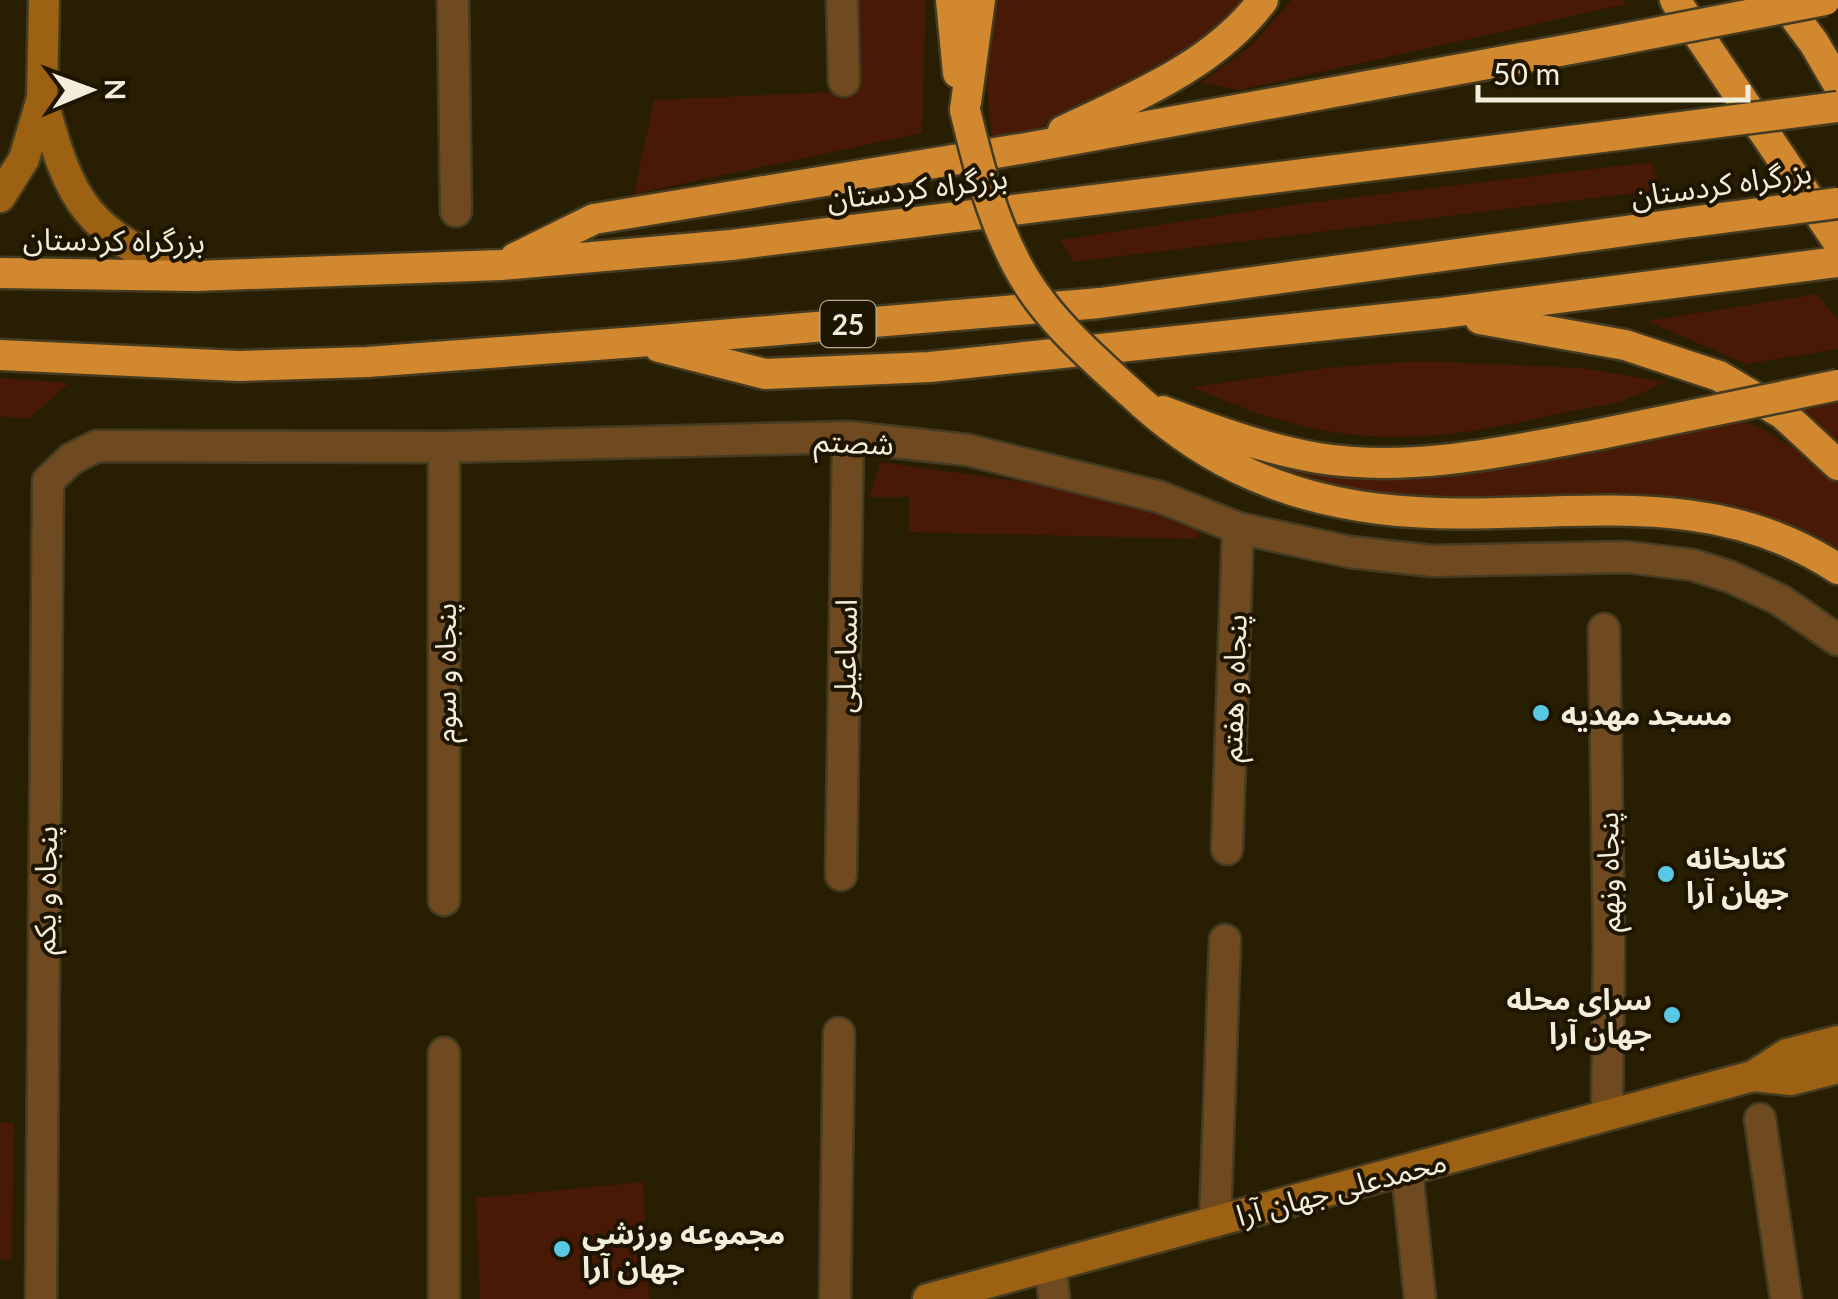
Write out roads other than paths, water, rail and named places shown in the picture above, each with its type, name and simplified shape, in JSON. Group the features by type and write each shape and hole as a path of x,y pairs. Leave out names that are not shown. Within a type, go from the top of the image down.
{"highway":[{"path":"952,0 956,64 985,194 1018,268 1050,312 1179,437 1222,462 1292,492 1344,504 1423,512 1684,512 1731,521 1780,538 1838,570"},
{"path":"965,110 980,0"},
{"path":"1026,148 1145,92 1187,67 1234,35 1263,0"},
{"path":"1675,0 1838,242"},
{"path":"1782,0 1838,84"},
{"path":"501,265 594,219 1026,148 1825,0"},
{"name":"بزرگراه کردستان","path":"0,273 195,276 501,265 731,245 1838,108"},
{"name":"بزرگراه کردستان","path":"0,355 239,366 368,362 637,342 1100,303 1838,203"},
{"path":"637,342 765,374 949,365 1442,313 1838,262"},
{"path":"1442,313 1626,345 1718,376 1783,414 1838,465"},
{"path":"1142,403 1246,440 1317,458 1374,463 1465,456 1600,434 1838,385"}],"main road":[{"path":"0,197 24,159 42,98 44,0"},
{"path":"42,98 62,170 77,198 99,224 128,247 195,276"},
{"name":"محمدعلی جهان آرا","path":"928,1299 1754,1076 1786,1054 1838,1041"},
{"name":"محمدعلی جهان آرا","path":"1754,1076 1791,1080 1838,1068"}],"street":[{"path":"453,0 456,211"},
{"path":"842,0 844,82"},
{"name":"شصتم","path":"48,481 71,460 97,446 444,446 848,437 968,450 1054,468 1160,498 1238,528 1350,552 1434,561 1657,558 1731,577 1780,600 1838,640"},
{"name":"اسماعیلی","path":"841,875 848,437"},
{"name":"پنجاه و سوم","path":"444,446 444,900"},
{"name":"پنجاه و یکم","path":"41,1299 48,481"},
{"name":"پنجاه و هفتم","path":"1227,849 1238,528"},
{"name":"پنجاه ونهم","path":"1604,629 1607,1116"},
{"path":"1215,1222 1224,940"},
{"path":"835,1299 839,1033"},
{"path":"444,1053 444,1299"},
{"path":"1760,1119 1786,1299"},
{"path":"1407,1170 1420,1299"},
{"path":"1050,1266 1054,1299"}],"place":[{"name":"مسجد مهدیه","path":"1541,713"},
{"name":"کتابخانه جهان آرا","path":"1666,874"},
{"name":"سرای محله جهان آرا","path":"1672,1015"},
{"name":"مجموعه ورزشی جهان آرا","path":"562,1249"}]}
